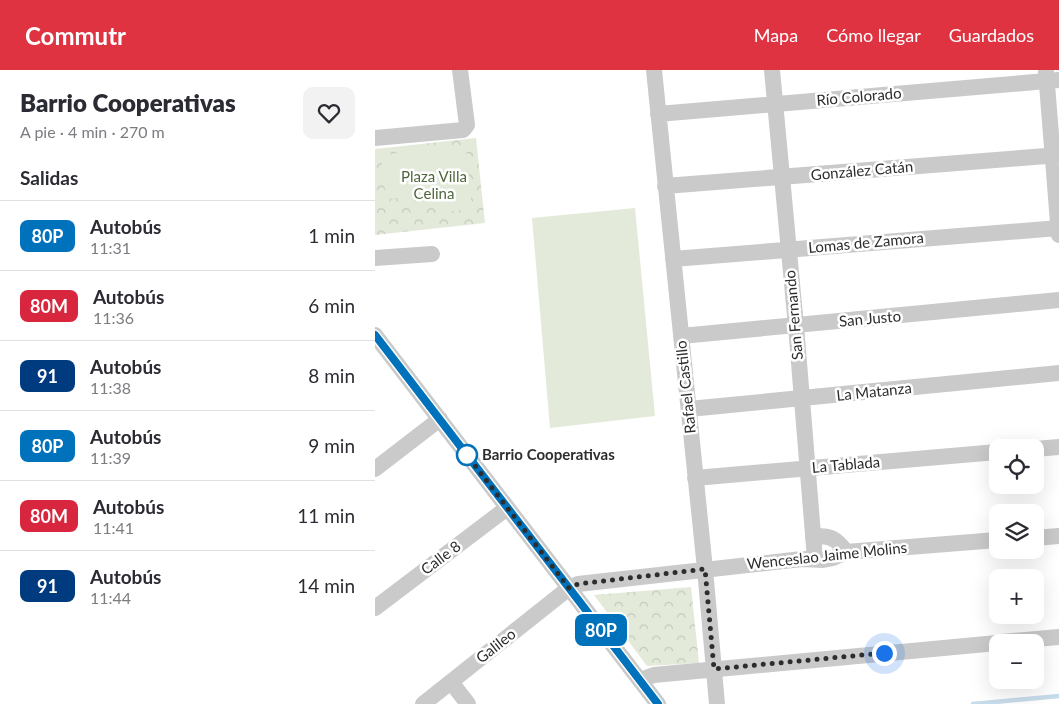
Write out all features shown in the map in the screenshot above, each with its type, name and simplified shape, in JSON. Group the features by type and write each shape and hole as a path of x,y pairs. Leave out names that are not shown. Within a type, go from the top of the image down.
{"street":[{"path":"375,138 463,130 467,125 460,70"},
{"name":"Rafael Castillo","path":"654,70 717,704"},
{"name":"San Fernando","path":"771,70 796,326 815,559"},
{"name":"Río Colorado","path":"658,114 775,104 1022,77 1051,77"},
{"path":"1051,77 1059,230"},
{"name":"González Catán","path":"665,186 1056,156"},
{"name":"Lomas de Zamora","path":"673,260 788,249 1059,230"},
{"path":"375,258 432,254"},
{"name":"San Justo","path":"681,336 1059,300"},
{"path":"375,335 657,704"},
{"name":"La Matanza","path":"689,410 1059,373"},
{"path":"375,470 439,419"},
{"path":"1044,448 1059,447"},
{"name":"La Tablada","path":"695,478 989,453"},
{"name":"Calle 8","path":"375,608 507,508"},
{"path":"813,537 823,535 832,537 846,552"},
{"path":"1044,537 1059,536"},
{"name":"Wenceslao Jaime Molins","path":"569,588 578,584 705,569 833,558 846,552 989,541"},
{"name":"Galileo","path":"423,704 569,588"},
{"path":"1044,638 1059,637"},
{"path":"640,680 655,675 989,644"},
{"path":"451,682 468,704"}],"green space":[{"name":"Plaza Villa Celina","path":"476,138 485,223 375,235 375,149"},
{"path":"466,146 472,209 436,213 434,194 386,199 381,155"},
{"path":"635,208 655,416 550,428 532,218"},
{"path":"691,587 699,663 647,666 594,595"}],"waterway":[{"path":"973,704 1059,696"}],"bus line":[{"name":"80P","path":"375,335 658,704"}],"place":[{"name":"Barrio Cooperativas","path":"467,455"}],"route":[{"path":"467,455 463,450 569,588 578,584 696,572 705,569 714,669 884,653"}]}
